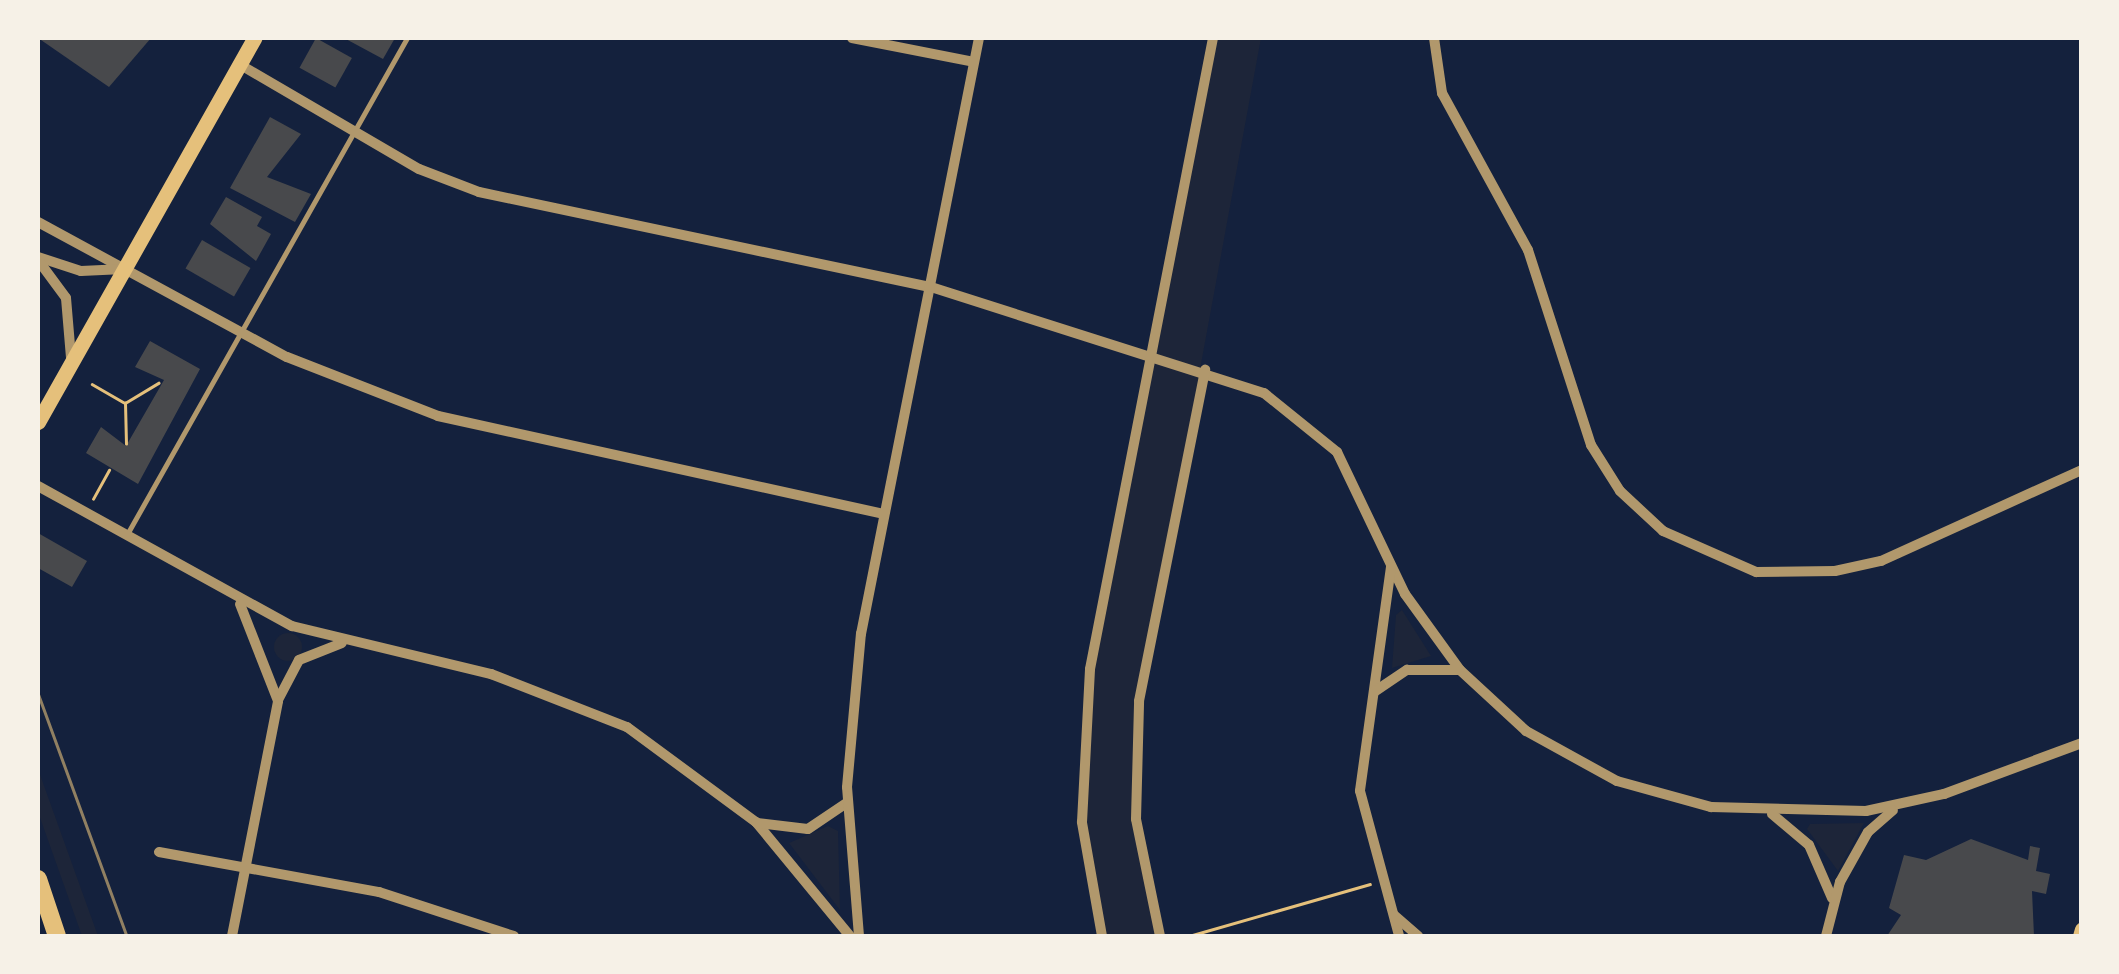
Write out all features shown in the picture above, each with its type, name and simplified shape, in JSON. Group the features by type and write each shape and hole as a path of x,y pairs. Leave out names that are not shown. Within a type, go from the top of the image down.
{"highway":[{"path":"38,879 57,936"}],"main road":[{"path":"38,422 254,38"}],"street":[{"path":"852,38 974,62"},
{"path":"859,936 848,802 861,634 978,38"},
{"path":"1102,936 1083,836 1084,723 1213,38"},
{"path":"1434,38 1442,93 1522,236 1592,445 1620,491 1663,531 1756,572 1834,571 1881,561 2082,470"},
{"path":"239,64 419,169 536,208 931,287 1152,353 1264,392 1314,427 1360,487 1391,561 1460,670 1526,731 1617,781 1771,813 1902,805 2082,742"},
{"path":"38,222 241,332 438,416 883,514"},
{"path":"38,258 81,271 125,269"},
{"path":"38,258 66,298 71,364"},
{"path":"1160,936 1136,819 1139,700 1205,370"},
{"path":"38,486 239,603 343,642 557,695 692,769 756,822 850,936"},
{"path":"1391,561 1360,791 1380,881 1398,936"},
{"path":"239,603 278,701"},
{"path":"232,936 278,701 299,660 343,642"},
{"path":"1372,695 1407,670 1460,670"},
{"path":"756,822 808,829 848,802"},
{"path":"1826,936 1832,901 1868,832 1902,805"},
{"path":"1771,813 1810,845 1832,901"},
{"path":"159,852 246,866 439,907 514,936"},
{"path":"1394,915 1418,936"}],"lane":[{"path":"126,537 407,38"}],"path":[{"path":"125,402 158,383"},
{"path":"92,384 125,402"},
{"path":"125,402 126,444"},
{"path":"85,513 109,470"},
{"path":"1190,936 1380,881"}],"shaded area":[{"path":"1213,38 1261,38 1139,701 1136,819 1160,936 1102,936 1086,863 1084,723"},
{"path":"1402,610 1431,656 1392,668 1396,615"},
{"path":"288,633 298,637 302,647 298,657 288,661 278,657 274,647 278,637"},
{"path":"38,769 98,936 82,936 38,812"},
{"path":"1864,823 1838,871 1807,829 1810,824"},
{"path":"828,826 838,831 840,910 789,843"}],"building":[{"path":"43,38 151,38 109,87 41,40"},
{"path":"316,38 352,58 335,88 300,68"},
{"path":"344,38 395,38 383,59"},
{"path":"270,117 301,134 267,177 311,194 295,222 230,188"},
{"path":"226,197 262,217 257,226 271,234 256,261 210,224"},
{"path":"202,240 250,268 234,297 186,269"},
{"path":"150,341 200,369 138,484 86,453 101,427 126,446 164,380 135,367"},
{"path":"38,533 87,561 72,587 38,568"},
{"path":"1971,839 2028,860 2030,846 2040,848 2036,871 2050,874 2046,894 2032,891 2034,936 1887,936 1901,915 1889,908 1904,855 1926,860"}],"tram line":[{"path":"38,693 127,936"}]}
